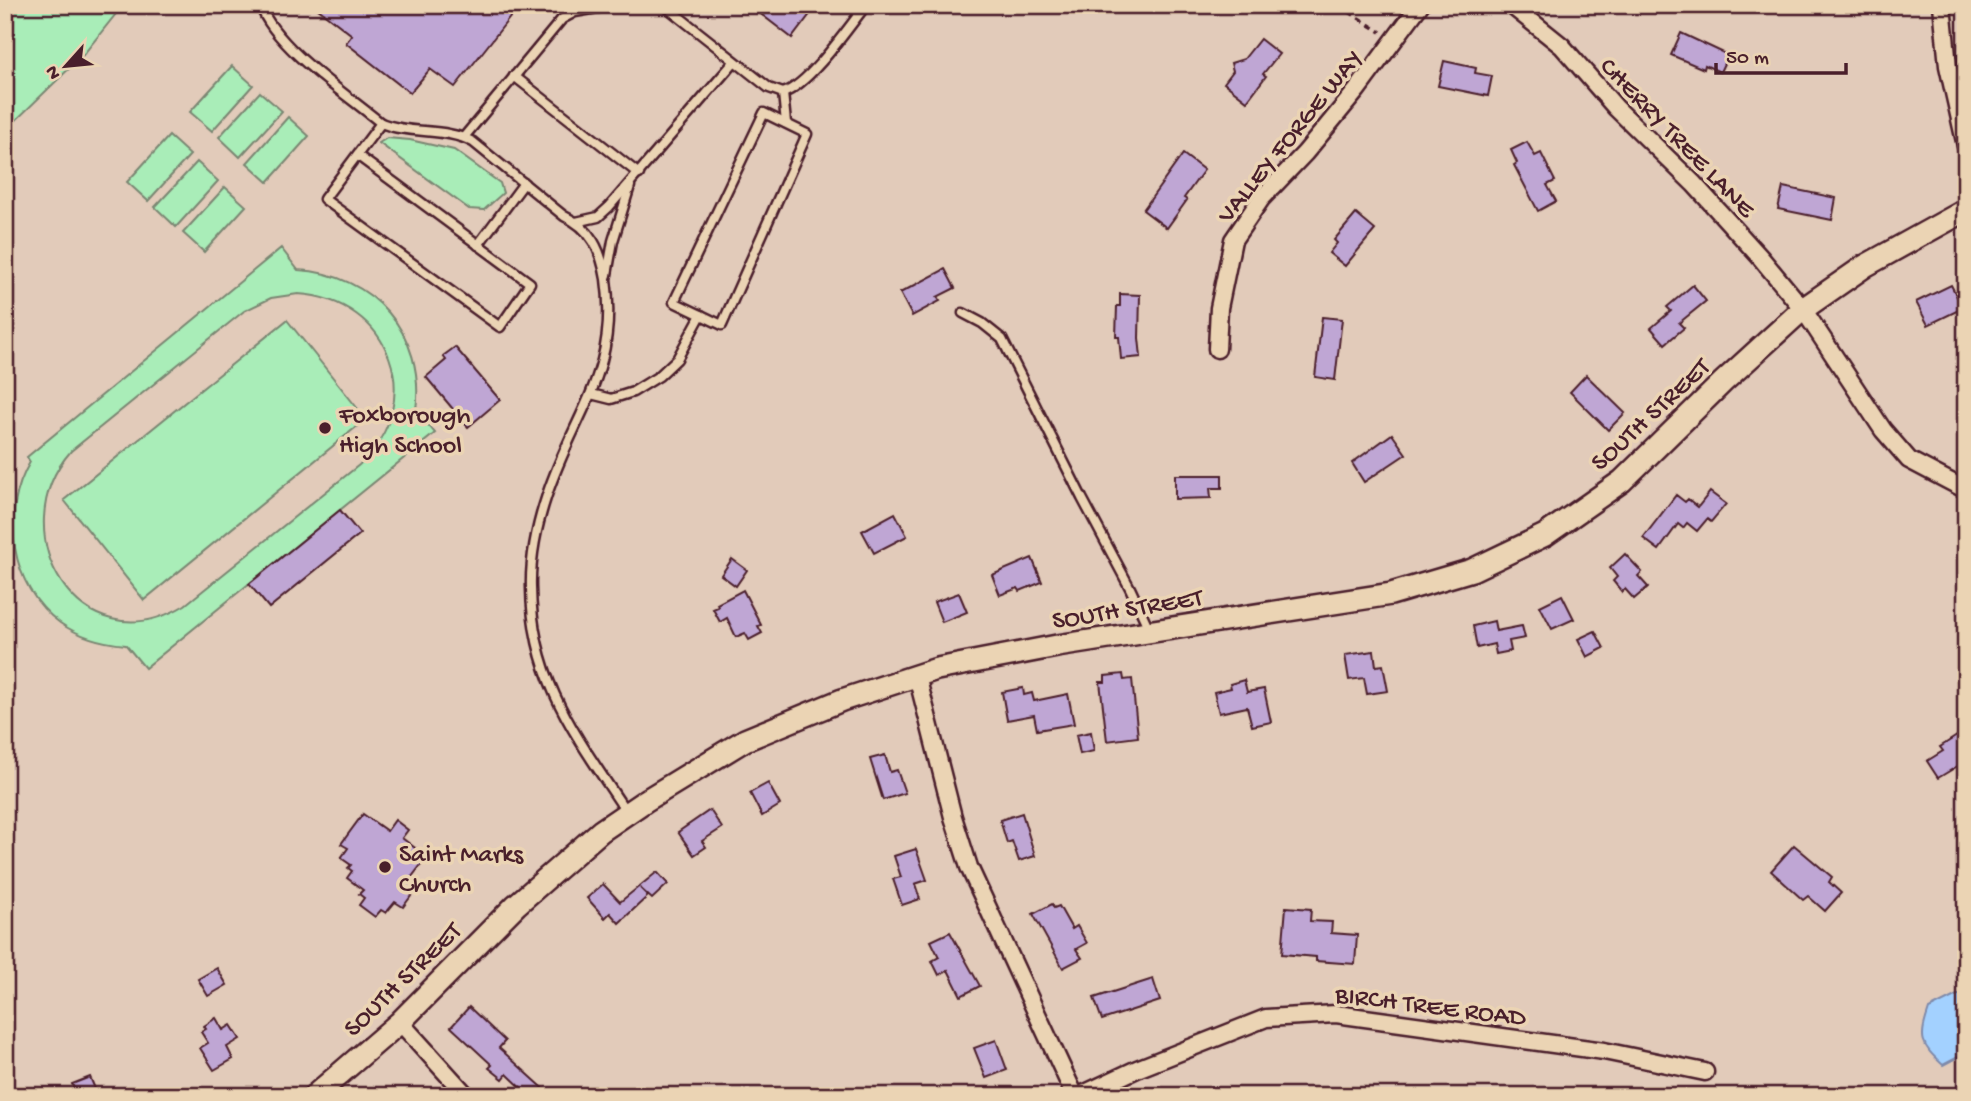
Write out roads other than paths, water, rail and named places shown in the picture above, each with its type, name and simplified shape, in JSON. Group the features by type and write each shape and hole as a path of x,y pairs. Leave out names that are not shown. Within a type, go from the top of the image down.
{"main road":[{"name":"SOUTH STREET","path":"314,1096 400,1022 516,905 601,831 746,740 842,700 937,669 1057,646 1391,594 1472,570 1545,535 1622,481 1723,382 1803,309 1865,266 1966,209"}],"street":[{"name":"VALLEY FORGE WAY","path":"1217,349 1219,308 1233,240 1261,199 1305,153 1357,90 1420,5"},
{"name":"CHERRY TREE LANE","path":"1511,5 1562,46 1616,108 1694,184 1760,257 1803,309 1883,430 1909,460 1966,490"},
{"path":"1942,5 1948,66 1966,146"},
{"name":"BIRCH TREE ROAD","path":"917,676 953,817 969,867 1077,1096 1266,1018 1336,1014 1604,1051 1705,1072"},
{"path":"400,1022 467,1096"}],"lane":[{"path":"260,5 271,28 287,46 381,123 392,127 464,137 587,231 600,253 606,285 608,335 603,362 559,463 537,527 531,574 533,622 543,666 561,710 627,813"},
{"path":"464,137 562,19 575,12 614,5"},
{"path":"664,5 773,91 783,93 795,86 830,51 866,5"},
{"path":"576,222 598,217 639,174 734,62"},
{"path":"514,76 639,174"},
{"path":"783,93 786,123"},
{"path":"764,113 786,123 807,134 722,325 674,302 764,113"},
{"path":"357,155 530,283 500,327 324,199 357,155 381,123"},
{"path":"606,285 612,241 631,183"},
{"path":"478,245 524,184"},
{"path":"963,313 982,323 1002,339 1150,632"},
{"path":"591,394 611,399 643,387 659,376 677,359 701,315"}],"water":[{"path":"1957,995 1966,995 1966,1053 1943,1065 1926,1046 1924,1027 1929,1009"}],"place":[{"name":"Foxborough High School","path":"325,428"},
{"name":"Saint Marks Church","path":"385,867"}]}
